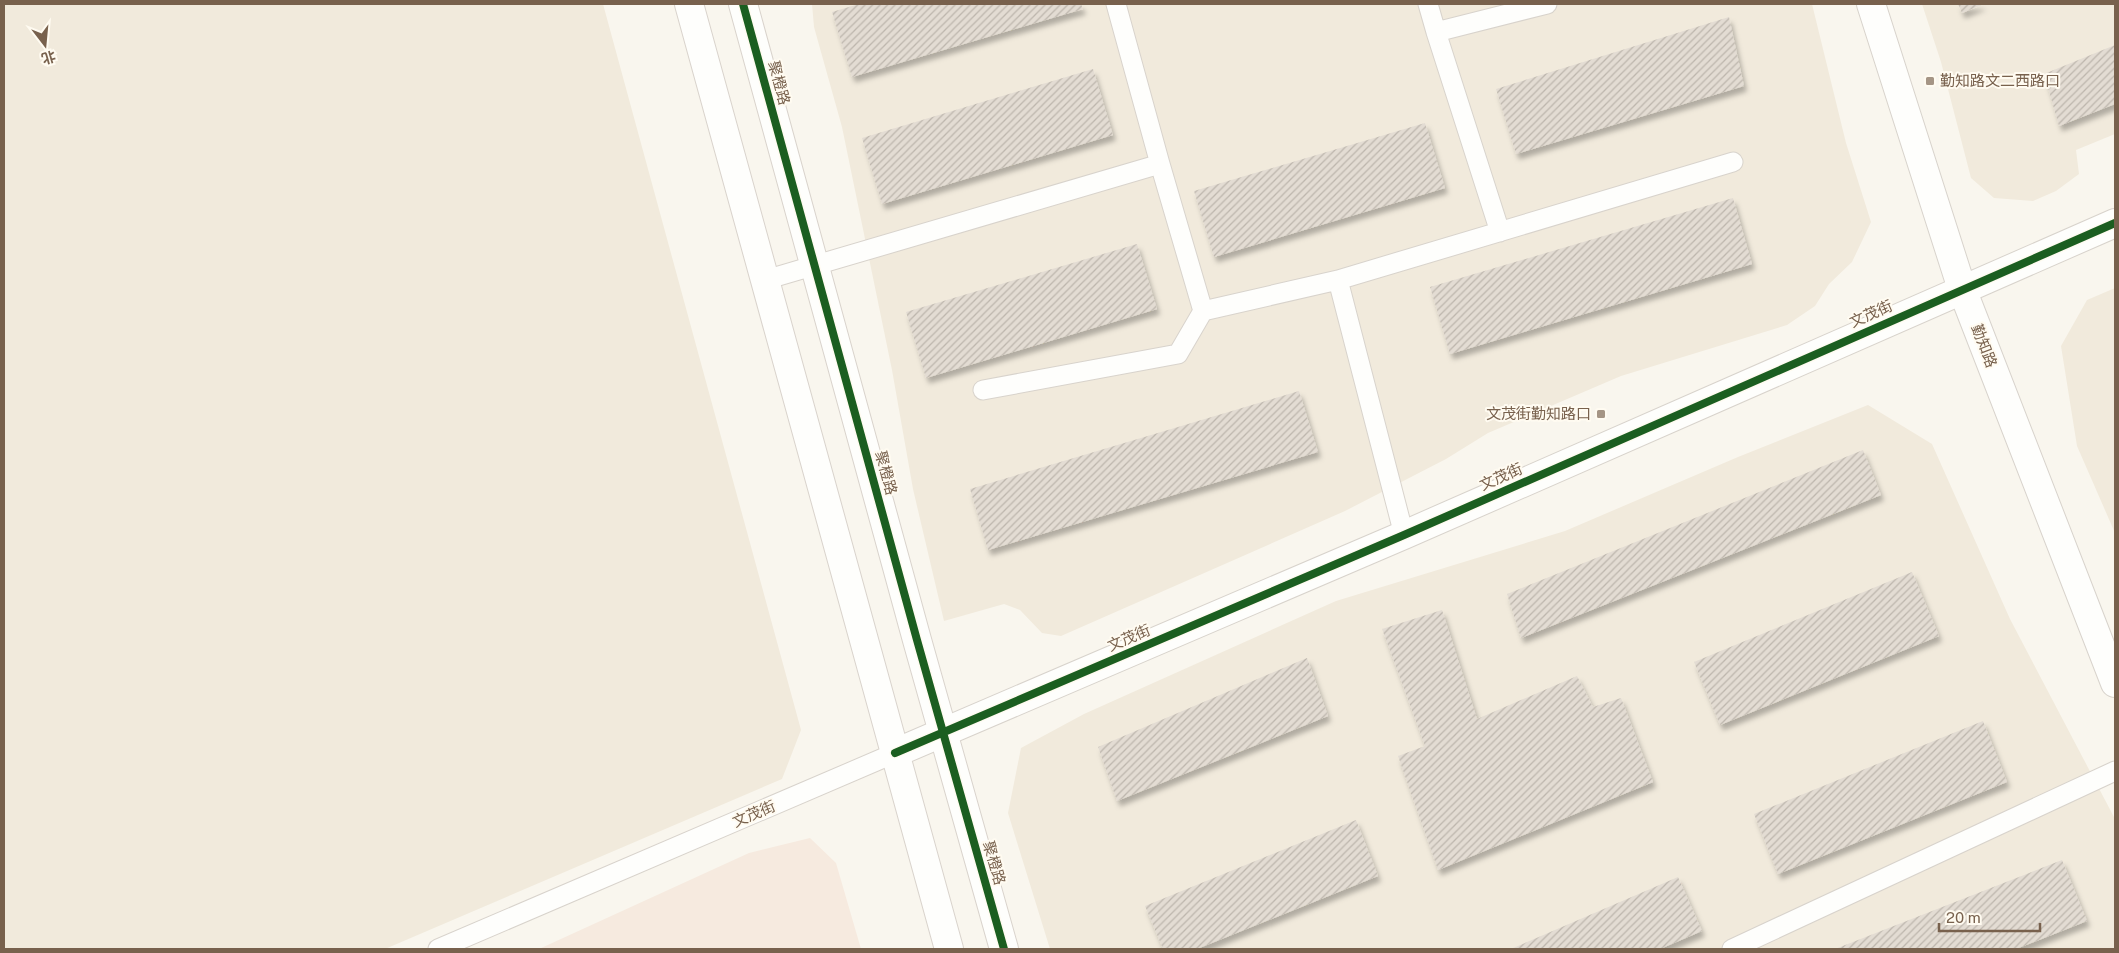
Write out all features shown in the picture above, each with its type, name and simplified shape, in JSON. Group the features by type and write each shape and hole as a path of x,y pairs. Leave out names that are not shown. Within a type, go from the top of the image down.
{"street":[{"path":"689,4 949,949"},
{"name":"聚橙路","path":"743,4 1004,949"},
{"name":"勤知路","path":"1871,4 1962,289 2115,682"},
{"name":"文茂街","path":"895,753 1404,534 2115,222"}],"lane":[{"path":"983,390 1178,354 1203,311 1116,4"},
{"path":"1428,4 1500,232"},
{"path":"1436,32 1547,4"},
{"path":"1203,311 1338,280 1733,162"},
{"path":"765,280 1160,164"},
{"path":"1338,280 1404,534"},
{"name":"文茂街","path":"438,949 895,753"},
{"path":"1732,949 2115,771"}],"shaded area":[{"path":"4,4 603,4 801,730 782,779 385,949 4,949"},
{"path":"812,4 1812,4 1846,143 1871,222 1852,262 1829,284 1815,306 1787,325 1621,376 1488,433 1446,459 1345,511 1061,636 1042,633 1020,610 1004,604 944,621 913,489 892,370 842,127 814,27"},
{"path":"1922,4 2115,4 2115,134 2076,150 2079,174 2056,191 2033,201 1994,198 1971,178 1941,62"},
{"path":"2115,288 2115,533 2077,446 2061,346 2087,300"},
{"path":"1868,405 1932,444 2010,619 2115,819 2115,949 1050,949 1008,813 1021,748 1084,714 1336,601 1565,531 1738,457"},
{"path":"810,838 836,863 861,949 539,949 749,853"}],"building":[{"path":"859,4 1081,4 1083,9 852,77 832,12"},
{"path":"1958,4 1984,4 1962,13"},
{"path":"1729,17 1744,86 1516,154 1496,89"},
{"path":"2115,45 2115,104 2059,126 2044,74"},
{"path":"1093,69 1113,135 882,204 862,138"},
{"path":"1425,123 1445,188 1214,257 1194,191"},
{"path":"1733,198 1752,264 1450,354 1430,287"},
{"path":"1137,244 1157,309 926,378 906,312"},
{"path":"1299,391 1318,452 988,550 970,489"},
{"path":"1863,450 1881,495 1521,638 1507,594"},
{"path":"1912,572 1939,636 1720,725 1694,662"},
{"path":"1442,610 1477,719 1577,676 1593,707 1621,698 1653,782 1438,870 1398,756 1425,746 1382,629"},
{"path":"1307,658 1328,716 1117,801 1098,747"},
{"path":"1983,721 2007,782 1778,874 1754,814"},
{"path":"1356,820 1378,876 1197,949 1163,949 1145,906"},
{"path":"2062,860 2087,921 2016,949 1835,949"},
{"path":"1678,877 1702,931 1660,949 1511,949"}],"cycle path":[{"path":"743,4 917,640 1004,949"},
{"path":"895,753 1404,535 2115,223"}],"place":[{"name":"勤知路文二西路口","path":"1930,81"},
{"name":"文茂街勤知路口","path":"1601,414"}]}
